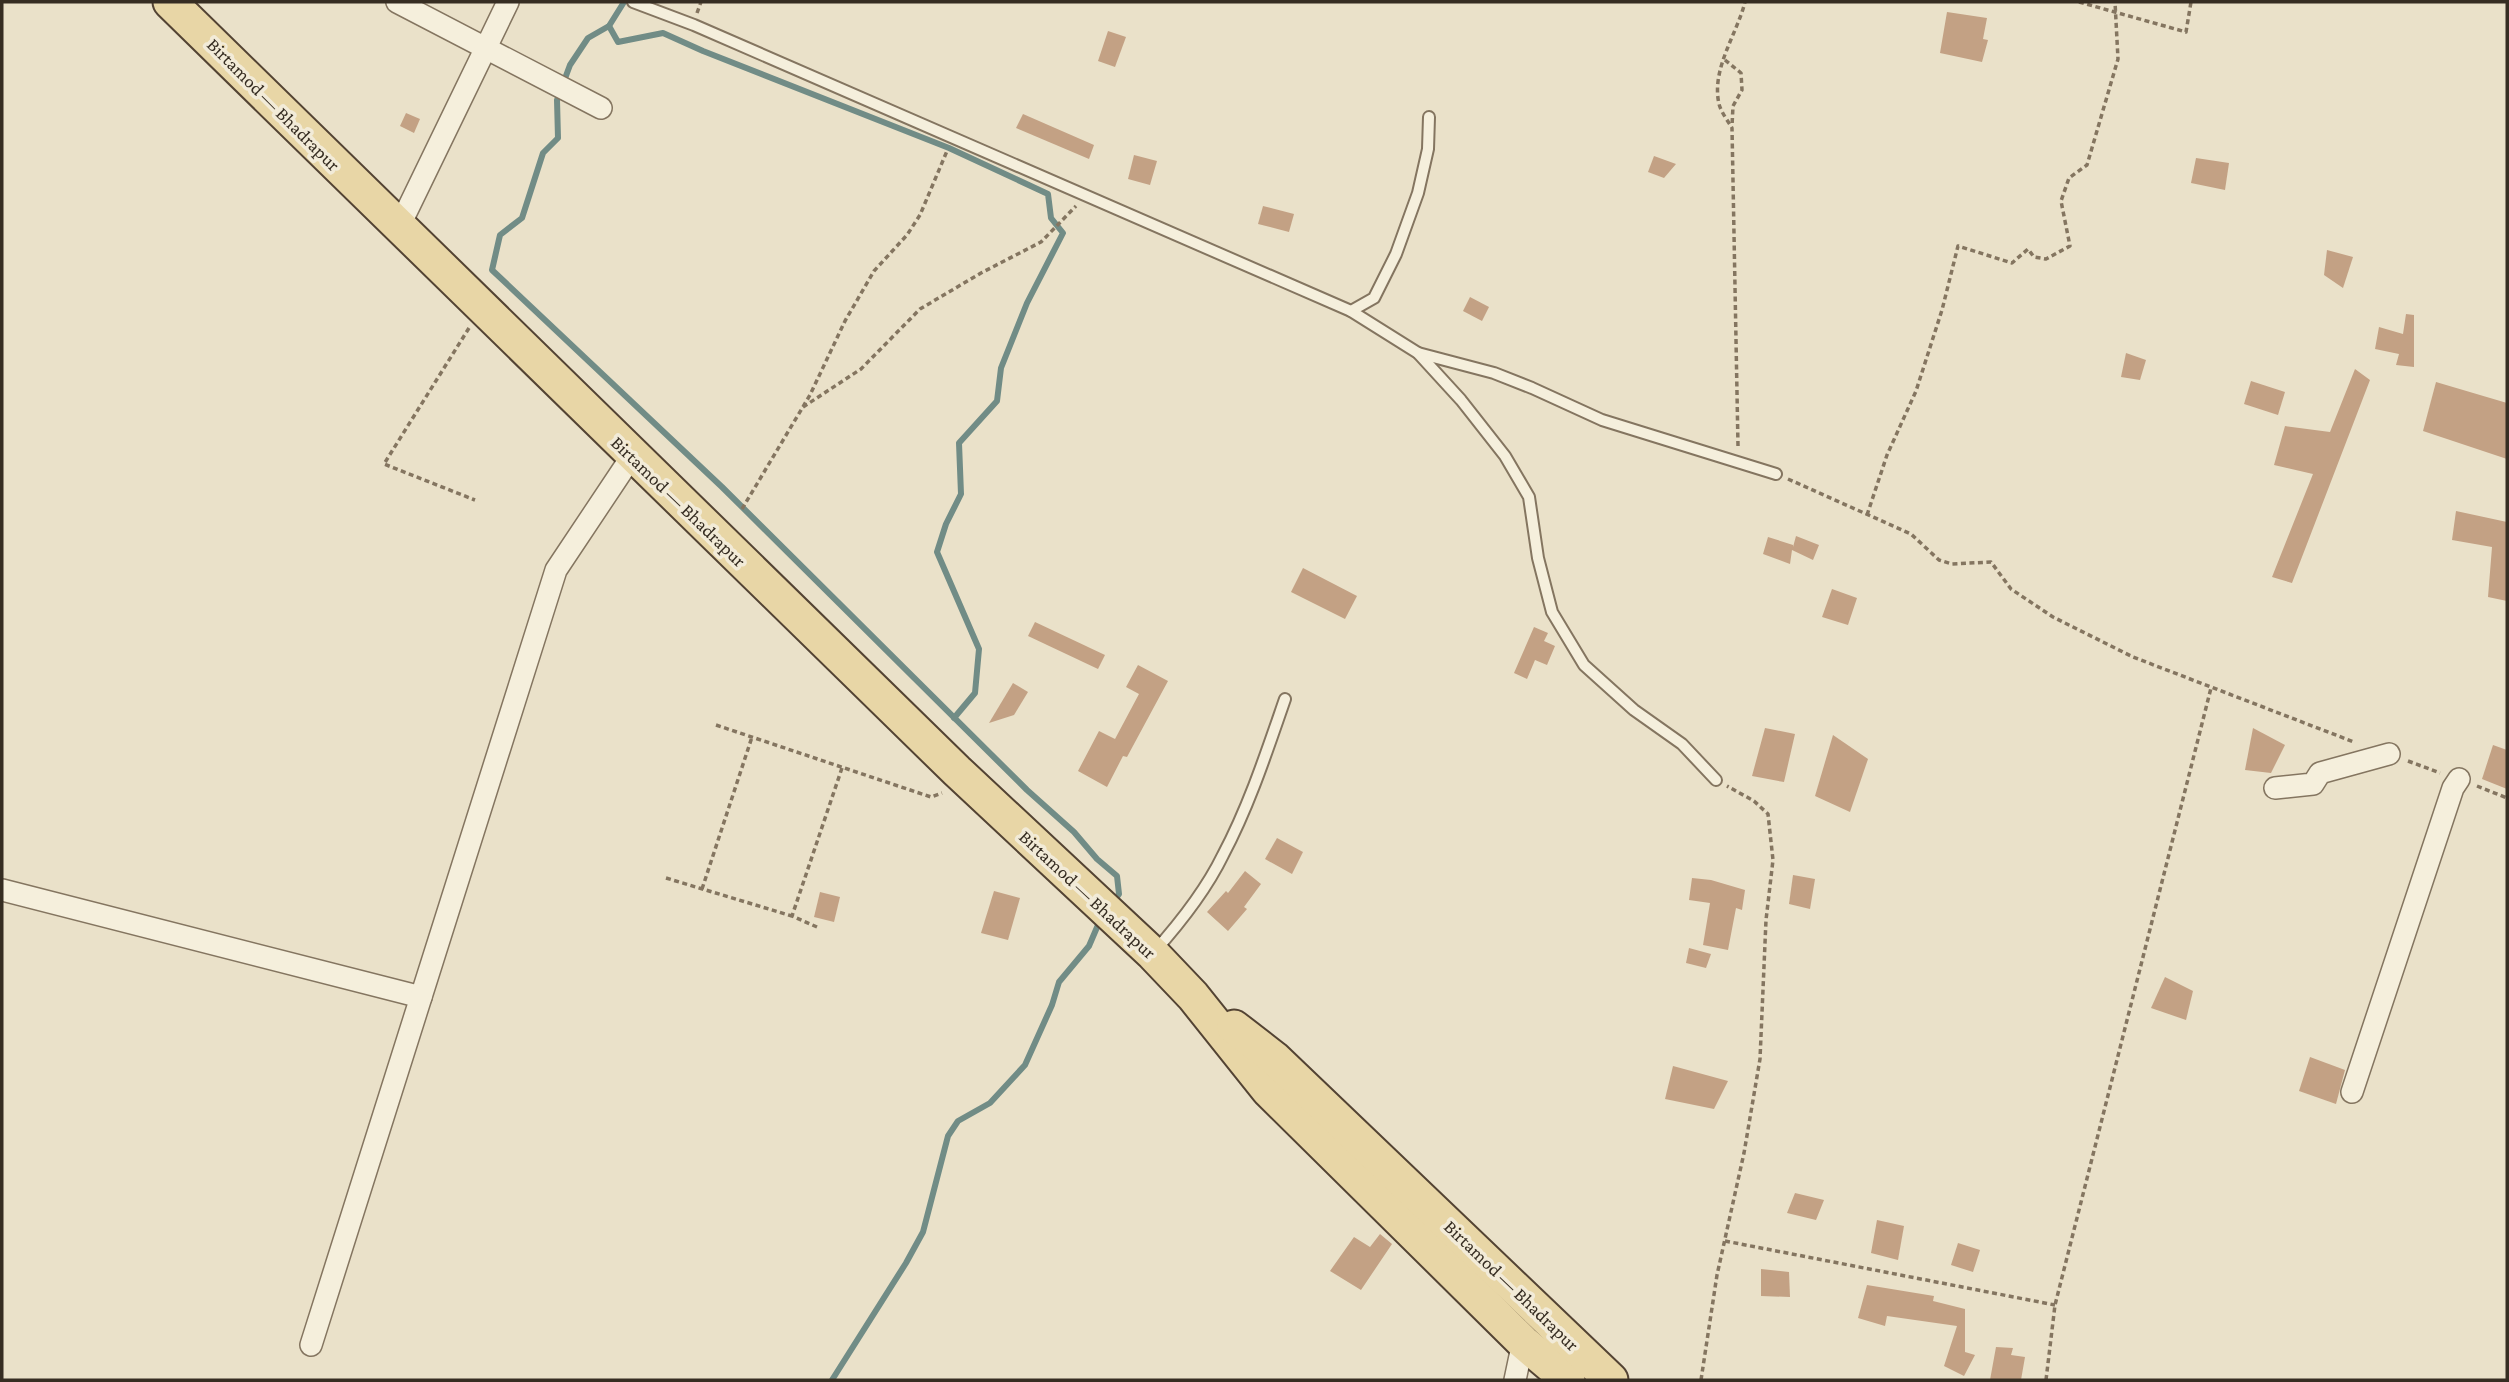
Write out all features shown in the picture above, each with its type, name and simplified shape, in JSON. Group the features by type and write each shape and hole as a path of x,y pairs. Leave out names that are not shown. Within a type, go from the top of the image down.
{"main road":[{"name":"Birtamod — Bhadrapur","path":"170,2 632,456 970,783 1153,954 1193,996 1268,1090 1523,1342 1567,1380"},
{"name":"Birtamod — Bhadrapur","path":"1193,996 1273,1058 1611,1380"}],"street":[{"path":"397,2 601,108"},
{"path":"399,227 508,2"},
{"path":"311,1345 556,569 632,456"},
{"path":"2275,788 2313,784 2320,773 2389,754"},
{"path":"2352,1092 2453,788 2459,779"},
{"path":"2,890 421,997"},
{"path":"1515,1380 1523,1342"}],"lane":[{"path":"634,2 694,25 954,137 1351,311 1418,353 1461,400 1505,456 1529,497 1538,558 1552,612 1584,665 1634,710 1682,744 1716,780"},
{"path":"1351,311 1374,298 1396,254 1418,193 1428,149 1429,117"},
{"path":"1418,353 1494,373 1602,420 1776,474"},
{"path":"1153,954 1177,926 1223,856 1266,756 1285,699"}],"path":[{"path":"1732,128 1719,106 1718,81 1745,2"},
{"path":"2079,2 2186,32 2191,2"},
{"path":"1867,515 1887,455 1916,391 1942,310 1958,246 2012,263 2028,249 2034,257 2046,259 2070,246 2061,201 2069,178 2087,165 2105,107 2118,59 2115,2"},
{"path":"1724,59 1741,73 1742,90 1733,106 1732,128 1738,462"},
{"path":"742,509 802,408 845,321 874,271 907,235 920,215 954,137"},
{"path":"802,408 862,369 920,309 981,272 1041,242 1086,195"},
{"path":"475,500 384,464 481,308"},
{"path":"1776,474 1809,486 1911,534 1939,560 1952,564 1992,562 2011,589 2053,617 2133,657 2507,798"},
{"path":"2046,1380 2055,1305 2212,688"},
{"path":"716,725 931,797 970,783"},
{"path":"702,889 752,737"},
{"path":"792,916 842,768"},
{"path":"1701,1380 1724,1241 1744,1153 1760,1059 1766,920 1773,860 1768,814 1754,801 1716,780"},
{"path":"666,878 817,926"},
{"path":"1724,1241 2055,1305"}],"building":[{"path":"1947,12 1987,18 1983,39 1988,40 1982,62 1940,53"},
{"path":"1108,31 1126,37 1115,67 1098,61"},
{"path":"406,113 420,119 414,133 400,126"},
{"path":"1023,114 1094,145 1089,159 1016,128"},
{"path":"1134,155 1157,161 1150,185 1128,179"},
{"path":"1654,156 1676,164 1664,178 1648,172"},
{"path":"2196,158 2229,163 2225,190 2191,183"},
{"path":"1263,206 1294,214 1289,232 1258,224"},
{"path":"2327,250 2353,257 2343,288 2324,275"},
{"path":"1470,297 1489,307 1482,321 1463,311"},
{"path":"2406,314 2414,315 2414,367 2396,365 2399,354 2375,349 2379,327 2403,334"},
{"path":"2126,353 2146,360 2140,380 2121,377"},
{"path":"2355,369 2370,380 2292,583 2272,577 2313,474 2274,465 2285,426 2330,432"},
{"path":"2251,381 2285,392 2278,415 2244,404"},
{"path":"2436,382 2507,403 2507,459 2423,431"},
{"path":"2456,511 2507,522 2507,601 2488,597 2492,547 2452,540"},
{"path":"1796,536 1819,545 1813,560 1792,550 1790,564 1763,554 1768,537 1793,547"},
{"path":"1303,568 1357,596 1345,619 1291,592"},
{"path":"1832,589 1857,598 1848,625 1822,617"},
{"path":"1035,622 1105,655 1098,669 1028,636"},
{"path":"1534,627 1548,633 1544,641 1555,646 1547,665 1535,660 1527,679 1514,673"},
{"path":"1138,665 1168,681 1127,757 1123,756 1107,787 1078,771 1099,731 1115,739 1139,694 1126,687"},
{"path":"1013,683 1028,692 1014,715 989,723"},
{"path":"1765,728 1795,734 1784,782 1752,776"},
{"path":"2253,728 2285,745 2271,773 2245,770"},
{"path":"1833,735 1868,759 1850,812 1815,796"},
{"path":"2493,745 2507,750 2507,789 2482,779"},
{"path":"1277,838 1303,852 1292,874 1265,859"},
{"path":"1245,871 1261,884 1244,907 1247,909 1228,931 1207,912 1226,891 1228,893"},
{"path":"1793,875 1815,879 1810,909 1789,904"},
{"path":"1692,878 1711,880 1745,890 1742,910 1736,908 1728,950 1703,945 1710,903 1689,900"},
{"path":"994,891 1020,898 1008,940 981,933"},
{"path":"820,892 840,897 834,922 814,917"},
{"path":"1689,948 1711,954 1706,968 1686,963"},
{"path":"2165,977 2193,991 2186,1020 2151,1008"},
{"path":"2310,1057 2345,1070 2336,1104 2299,1091"},
{"path":"1673,1066 1728,1081 1714,1109 1665,1099"},
{"path":"1795,1193 1824,1200 1816,1220 1787,1213"},
{"path":"1877,1220 1904,1226 1898,1260 1871,1253"},
{"path":"1380,1234 1392,1244 1361,1290 1330,1271 1354,1237 1370,1247"},
{"path":"1958,1243 1980,1250 1973,1272 1951,1265"},
{"path":"1761,1269 1789,1272 1790,1297 1761,1296"},
{"path":"1867,1285 1934,1296 1933,1301 1965,1309 1965,1352 1975,1355 1964,1376 1944,1366 1957,1326 1887,1316 1885,1326 1858,1318"},
{"path":"1996,1347 2013,1348 2011,1355 2025,1357 2021,1380 1990,1380"}],"waterway":[{"path":"624,2 609,26 588,38 570,65 557,100 558,138 543,153 522,218 500,235 492,270 722,487 1027,790 1074,832 1097,859 1117,876 1119,894 1112,904"},
{"path":"609,26 618,42 663,33 949,148 1048,194 1051,218 1063,233 1027,303 1001,368 997,401 959,443 961,494 946,524 937,552 979,649 975,693 954,718"},
{"path":"832,1380 923,1232 948,1136 958,1121 990,1103 1025,1065 1052,1005 1059,982 1089,946 1101,918"}]}
